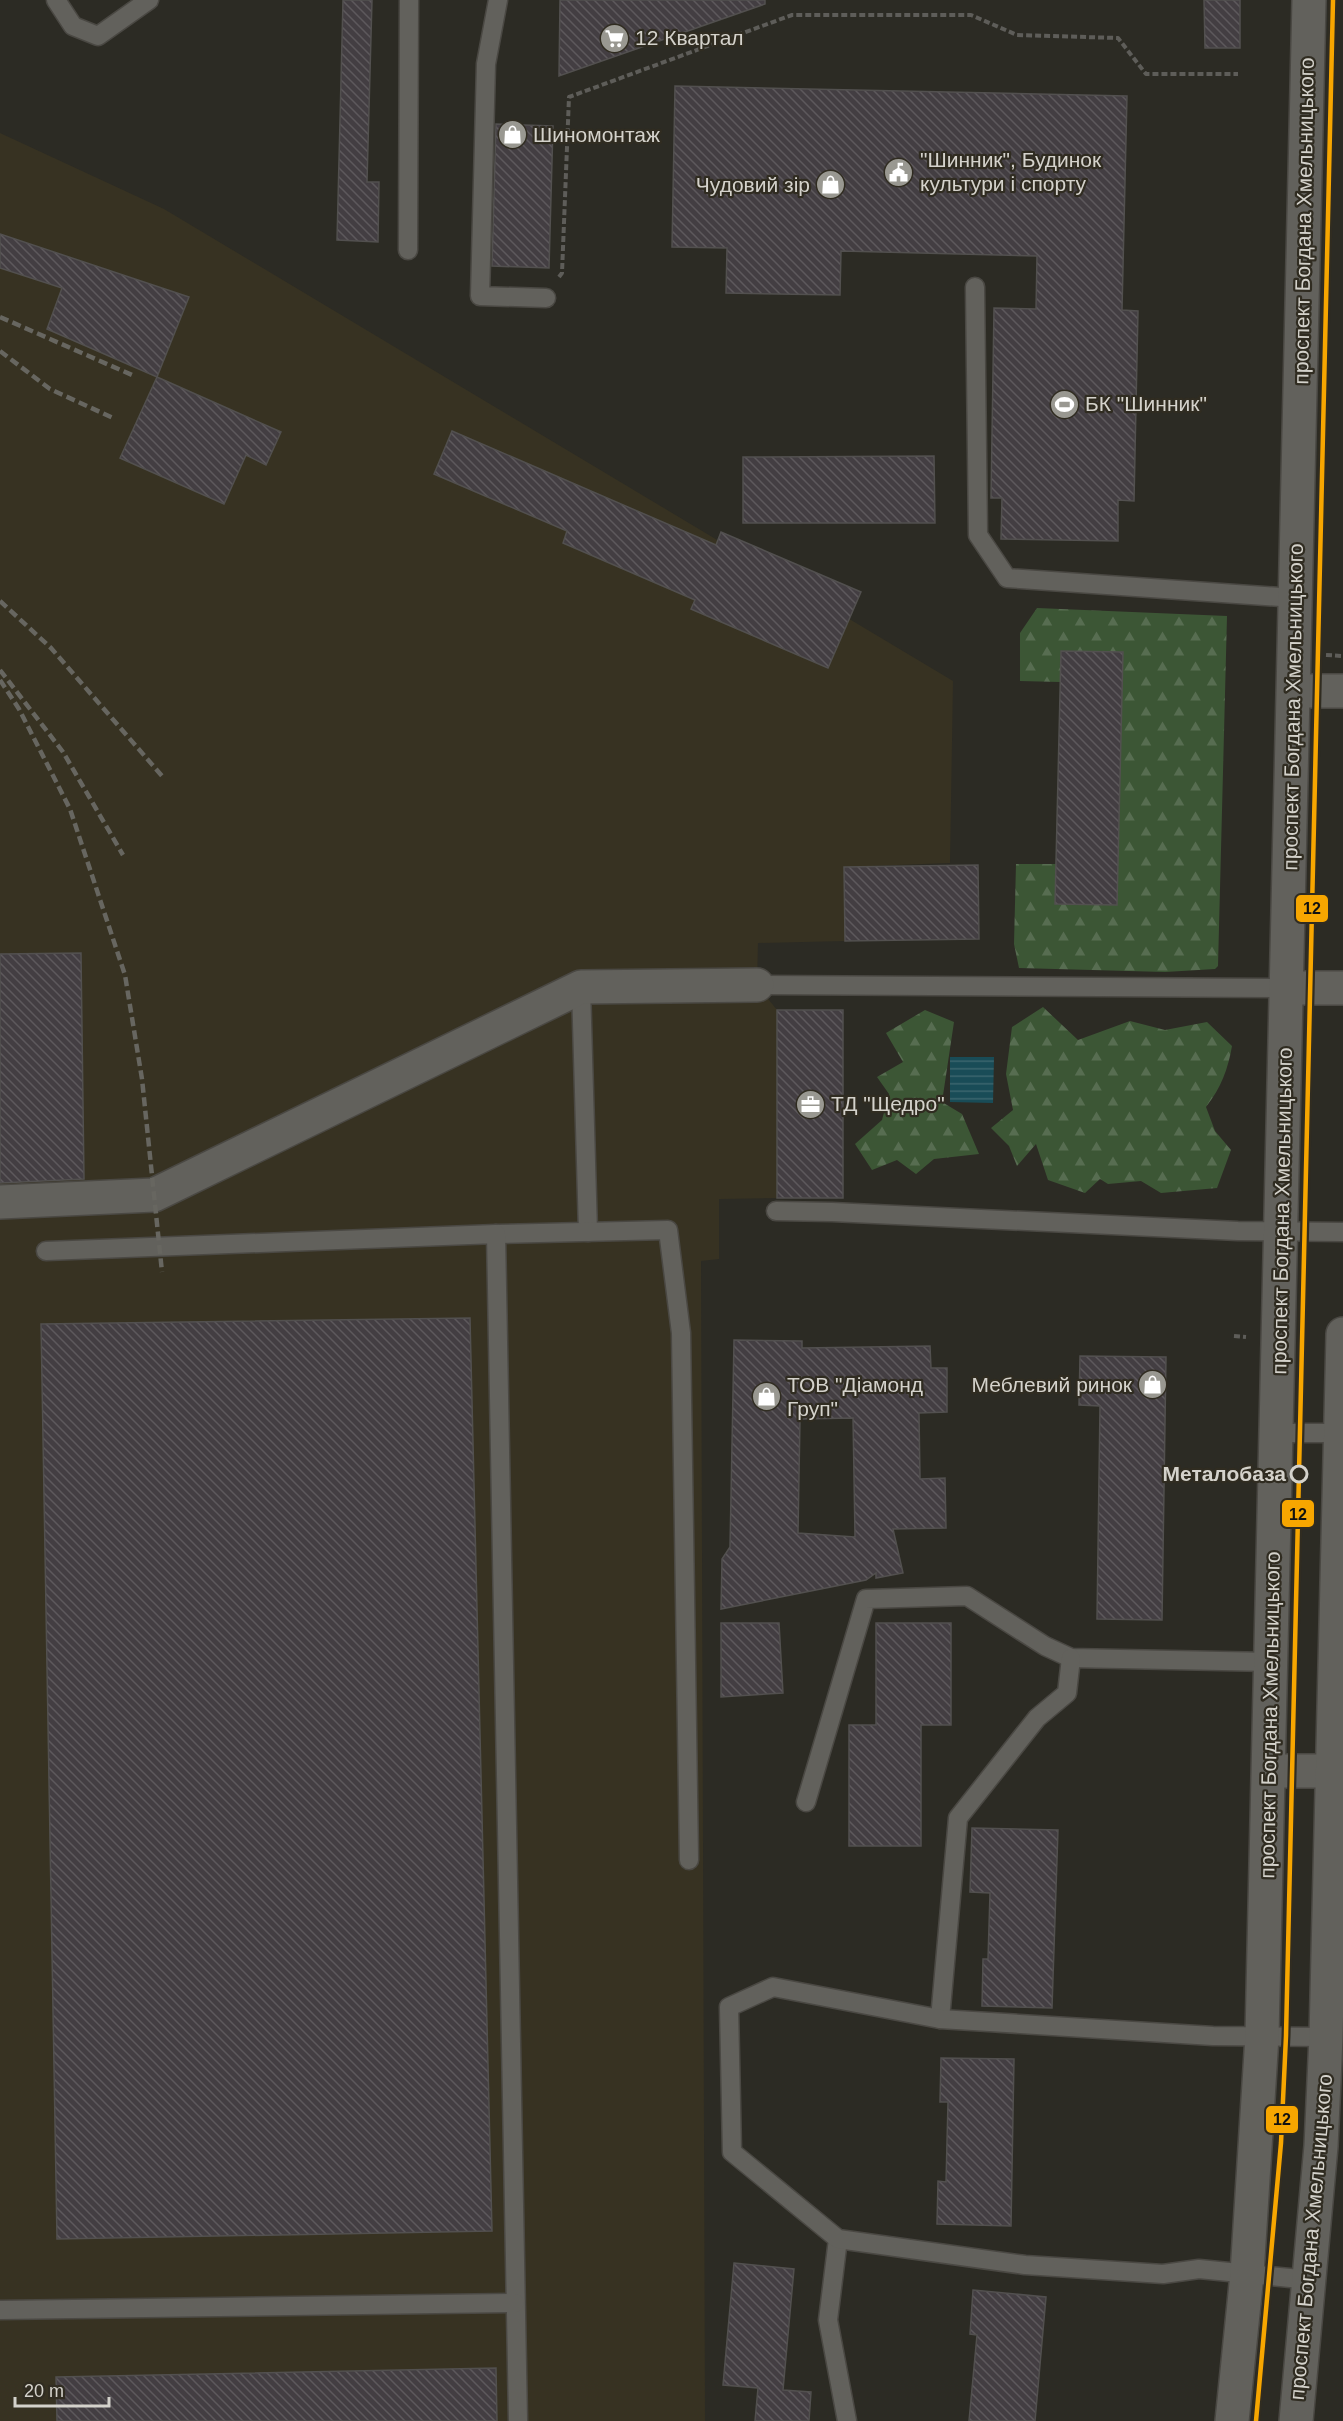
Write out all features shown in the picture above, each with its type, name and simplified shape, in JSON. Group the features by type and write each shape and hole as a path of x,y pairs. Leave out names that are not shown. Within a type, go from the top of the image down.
{"main road":[{"name":"проспект Богдана Хмельницького","path":"1232,2421 1247,2274 1262,2036 1309,0"},
{"path":"1293,691 1343,691"},
{"path":"0,1202 154,1195 582,987 757,985"},
{"path":"1287,988 1343,988"},
{"name":"проспект Богдана Хмельницького","path":"1296,2421 1321,2146 1338,1771 1343,1334"},
{"path":"1269,1771 1338,1771"}],"lane":[{"path":"56,0 73,26 98,36 149,0"},
{"path":"408,250 409,0"},
{"path":"498,0 486,64 480,296 546,298"},
{"path":"975,287 978,535 1007,578 1295,598"},
{"path":"757,985 1287,988"},
{"path":"582,987 588,1232"},
{"path":"776,1211 1343,1232"},
{"path":"46,1251 495,1234 668,1230 681,1333 689,1860"},
{"path":"495,1234 518,2421"},
{"path":"1276,1433 1342,1433"},
{"path":"806,1802 866,1599 967,1596 1045,1646 1071,1658 1271,1662"},
{"path":"940,2019 958,1818 1037,1718 1067,1693 1071,1658"},
{"path":"1310,2280 1199,2269 1163,2274 1025,2265 838,2239 732,2152 729,2007 773,1987 940,2019 1201,2036 1326,2037"},
{"path":"838,2239 828,2320 847,2421"},
{"path":"0,2310 515,2303"}],"path":[{"path":"546,298 562,273 569,97 792,15 971,15 1017,35 1118,38 1146,74 1238,74"}],"shaded area":[{"path":"0,133 164,209 953,681 950,863 844,867 845,941 758,943 757,985 777,1010 777,1198 719,1199 719,1259 701,1261 705,2421 0,2421"}],"green space":[{"path":"1037,608 1227,616 1218,966 1215,969 1165,972 1019,968 1014,944 1016,864 1056,864 1122,652 1061,651 1060,682 1020,681 1020,633"},
{"path":"1043,1007 1078,1040 1130,1021 1165,1030 1207,1022 1232,1046 1223,1078 1206,1107 1215,1131 1231,1150 1217,1188 1161,1193 1141,1181 1108,1184 1100,1179 1085,1193 1048,1180 1036,1144 1017,1166 1009,1146 991,1128 1013,1110 1006,1074 1012,1027"},
{"path":"925,1010 954,1022 942,1102 962,1114 979,1154 934,1159 916,1174 897,1160 872,1170 855,1144 882,1120 889,1094 877,1077 903,1062 886,1033"}],"water":[{"path":"950,1057 994,1057 993,1103 950,1102"}],"building":[{"path":"343,0 372,0 367,182 379,182 378,242 337,240"},
{"name":"12 Квартал","path":"560,0 765,0 765,4 559,76"},
{"path":"1204,0 1240,0 1240,48 1205,48"},
{"name":"\"Шинник\", Будинок культури і спорту","path":"675,86 1127,96 1122,310 1138,311 1134,501 1118,500 1118,541 1001,539 1002,498 991,498 994,308 1036,309 1037,256 841,251 840,295 726,293 727,248 672,247"},
{"path":"496,124 553,126 549,268 492,266"},
{"path":"0,234 189,297 157,377 47,329 62,288 0,268"},
{"path":"157,377 281,432 266,465 246,455 224,504 120,458"},
{"path":"452,431 716,545 721,532 861,592 828,668 691,609 695,600 563,543 567,531 434,474"},
{"path":"934,456 935,523 743,523 743,457"},
{"path":"1061,651 1123,652 1117,905 1055,904"},
{"path":"978,865 979,939 845,941 844,867"},
{"path":"81,953 84,1179 0,1183 0,954"},
{"name":"ТД \"Щедро\"","path":"777,1010 843,1010 843,1198 777,1198"},
{"path":"470,1318 492,2231 57,2239 41,1324"},
{"path":"734,1340 802,1341 802,1348 930,1346 931,1368 947,1368 947,1412 919,1413 920,1479 945,1478 946,1528 893,1529 903,1573 876,1578 876,1573 866,1580 721,1609 722,1559 730,1547","holes":["853,1418 855,1537 798,1533 800,1419"]},
{"path":"1080,1356 1166,1357 1162,1620 1097,1619 1100,1406 1079,1405"},
{"path":"721,1623 779,1623 783,1693 721,1697"},
{"path":"876,1623 951,1623 951,1725 921,1725 921,1846 849,1846 849,1725 876,1725"},
{"path":"972,1828 1058,1830 1052,2008 982,2006 983,1959 988,1959 990,1893 970,1892"},
{"path":"941,2058 1014,2059 1011,2226 937,2224 938,2181 946,2182 948,2102 940,2102"},
{"path":"734,2263 794,2269 783,2390 811,2392 809,2421 755,2421 758,2388 723,2385"},
{"path":"973,2290 1046,2297 1035,2421 969,2421 977,2335 970,2334"},
{"path":"496,2368 497,2421 57,2421 56,2377"}],"railway":[{"path":"0,317 132,375"},
{"path":"0,351 50,389 113,418"},
{"path":"0,601 51,648 162,776"},
{"path":"0,670 63,752 123,855"},
{"path":"0,680 19,709 70,809 125,975 142,1079 162,1272"}],"tram line":[{"name":"12","path":"1256,2421 1281,2143 1286,2036 1333,0"}],"place":[{"name":"12 Квартал","path":"614,38"},
{"name":"Шиномонтаж","path":"512,135"},
{"name":"\"Шинник\", Будинок культури і спорту","path":"899,172"},
{"name":"Чудовий зір","path":"831,185"},
{"name":"БК \"Шинник\"","path":"1064,404"},
{"name":"ТД \"Щедро\"","path":"810,1104"},
{"name":"Меблевий ринок","path":"1153,1385"},
{"name":"ТОВ \"Діамонд Груп\"","path":"766,1397"},
{"name":"Металобаза","path":"1299,1474"}]}
